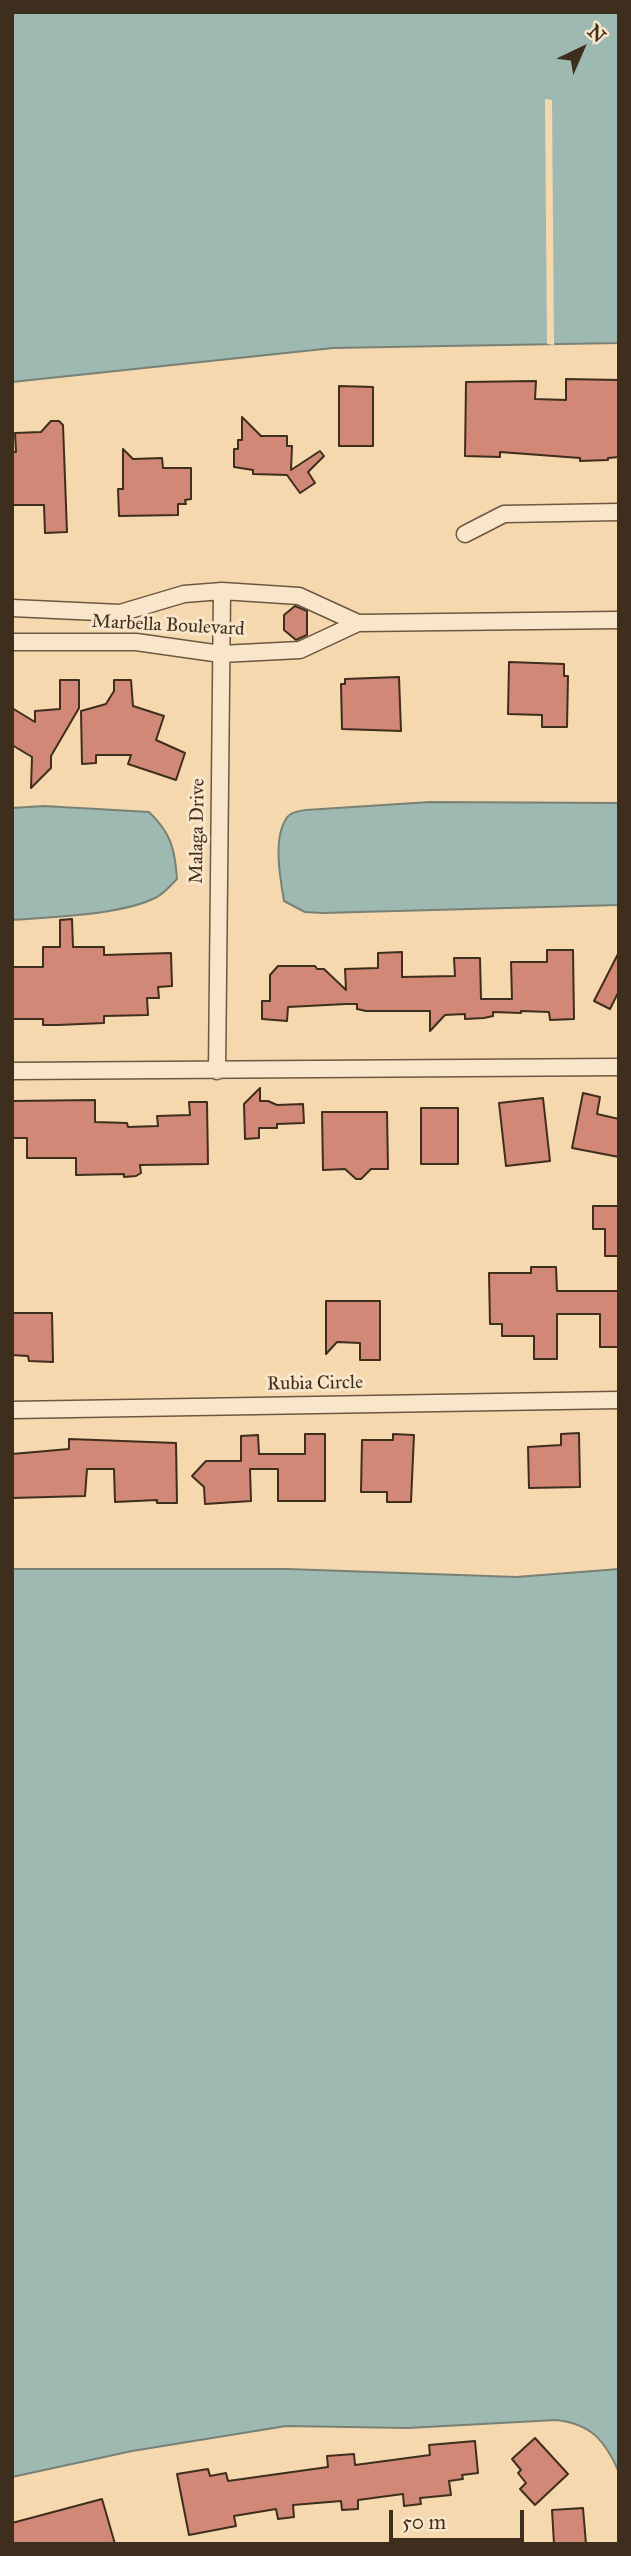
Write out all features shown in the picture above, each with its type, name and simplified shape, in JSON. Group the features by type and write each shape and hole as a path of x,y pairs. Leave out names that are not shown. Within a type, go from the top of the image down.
{"street":[{"path":"465,534 504,514 619,512"},
{"name":"Marbella Boulevard","path":"12,608 120,613 184,594 222,591 299,596 358,623"},
{"name":"Malaga Drive","path":"217,1071 222,591"},
{"path":"57,610 57,642"},
{"name":"Marbella Boulevard","path":"12,642 136,642 221,654 300,650 358,623 619,620"},
{"path":"12,1071 619,1067"},
{"name":"Rubia Circle","path":"12,1410 619,1400"}],"water":[{"path":"12,12 619,12 619,343 333,348 12,382"},
{"path":"430,802 619,803 619,905 322,913 305,912 284,901 279,848 282,827 290,815 306,810"},
{"path":"44,806 149,812 170,842 177,879 157,897 126,908 12,920 12,808"},
{"path":"12,1569 287,1569 516,1577 619,1569 619,2472 596,2436 579,2425 556,2420 408,2428 286,2426 132,2451 12,2477"}],"pier":[{"path":"545,99 552,100 554,345 547,344"}],"building":[{"path":"566,379 619,380 619,457 580,461 580,458 500,452 500,457 465,456 466,382 536,381 535,399 566,400"},
{"path":"339,386 373,387 373,446 339,446"},
{"path":"242,417 261,436 287,436 287,446 292,446 291,470 320,451 324,456 308,472 315,483 300,493 287,475 253,474 253,470 234,467 234,449 238,449 238,440 242,440"},
{"path":"51,421 59,421 63,425 67,532 45,533 44,505 12,505 12,452 16,452 15,433 41,432"},
{"path":"123,449 133,459 162,458 163,468 191,468 191,499 185,500 186,504 178,504 178,515 119,516 118,489 123,489"},
{"path":"295,606 307,611 307,635 296,640 284,630 284,615"},
{"path":"509,662 564,664 564,676 568,676 567,727 542,727 542,715 508,714"},
{"path":"399,677 401,731 342,729 341,684 345,684 345,679"},
{"path":"60,680 79,680 79,708 51,756 51,768 31,788 32,757 12,745 12,708 35,722 35,711 60,709"},
{"path":"114,680 131,680 133,706 164,716 156,740 185,753 176,780 128,764 131,755 96,755 96,763 82,764 81,711 106,704 114,691"},
{"path":"72,919 73,947 104,947 104,955 171,953 172,986 158,987 159,998 147,998 148,1015 104,1016 104,1023 58,1025 43,1025 43,1019 12,1019 12,967 43,967 43,947 60,947 60,920"},
{"path":"547,950 573,950 574,1019 550,1020 549,1012 521,1011 493,1012 493,1016 465,1019 465,1014 445,1015 430,1031 430,1011 366,1011 357,1009 357,1004 346,1004 288,1007 287,1021 262,1019 262,1001 270,1001 270,975 278,966 315,966 317,969 324,969 346,990 345,969 378,968 378,953 402,952 402,977 455,976 454,958 480,958 481,999 512,999 511,962 547,962"},
{"path":"619,952 619,991 610,1009 594,1001"},
{"path":"260,1088 260,1101 277,1105 303,1104 304,1123 259,1128 259,1138 245,1139 244,1104"},
{"path":"583,1093 600,1097 597,1114 619,1119 619,1157 572,1148"},
{"path":"543,1098 550,1161 506,1166 499,1103"},
{"path":"95,1100 95,1122 127,1123 128,1127 158,1126 157,1116 190,1115 189,1102 207,1102 208,1164 140,1165 141,1173 124,1177 124,1174 76,1175 76,1158 27,1158 27,1138 12,1138 12,1101"},
{"path":"421,1108 458,1108 458,1164 421,1164"},
{"path":"322,1112 387,1112 388,1169 371,1169 361,1179 356,1179 345,1169 323,1170"},
{"path":"593,1206 619,1206 619,1256 605,1256 605,1229 593,1229"},
{"path":"531,1267 556,1267 557,1291 619,1291 619,1347 600,1347 600,1314 557,1314 557,1359 534,1359 534,1336 502,1336 502,1324 490,1324 489,1273 531,1273"},
{"path":"326,1301 380,1301 380,1360 360,1360 360,1343 337,1342 326,1354"},
{"path":"12,1313 52,1313 53,1362 29,1361 28,1356 12,1355"},
{"path":"579,1433 580,1487 529,1488 528,1447 561,1445 561,1434"},
{"path":"305,1434 325,1434 325,1501 278,1501 278,1469 250,1469 251,1501 205,1504 204,1487 192,1476 206,1461 241,1461 241,1436 258,1435 259,1454 305,1454"},
{"path":"393,1434 414,1435 411,1502 387,1502 387,1492 361,1492 362,1440 393,1440"},
{"path":"69,1439 176,1443 177,1503 157,1503 157,1500 115,1502 114,1469 87,1469 85,1496 12,1498 12,1454 69,1449"},
{"path":"535,2438 568,2474 535,2505 520,2489 526,2483 518,2473 521,2470 512,2459"},
{"path":"475,2441 478,2473 462,2475 463,2479 449,2481 451,2495 420,2498 421,2504 404,2506 403,2494 358,2500 358,2509 342,2510 341,2501 293,2505 294,2517 278,2519 276,2509 234,2516 236,2526 189,2535 177,2474 208,2469 210,2476 226,2473 228,2481 328,2467 327,2456 354,2454 355,2465 430,2455 429,2445"},
{"path":"102,2499 115,2544 12,2544 12,2523"},
{"path":"583,2508 586,2544 554,2544 552,2510"}]}
